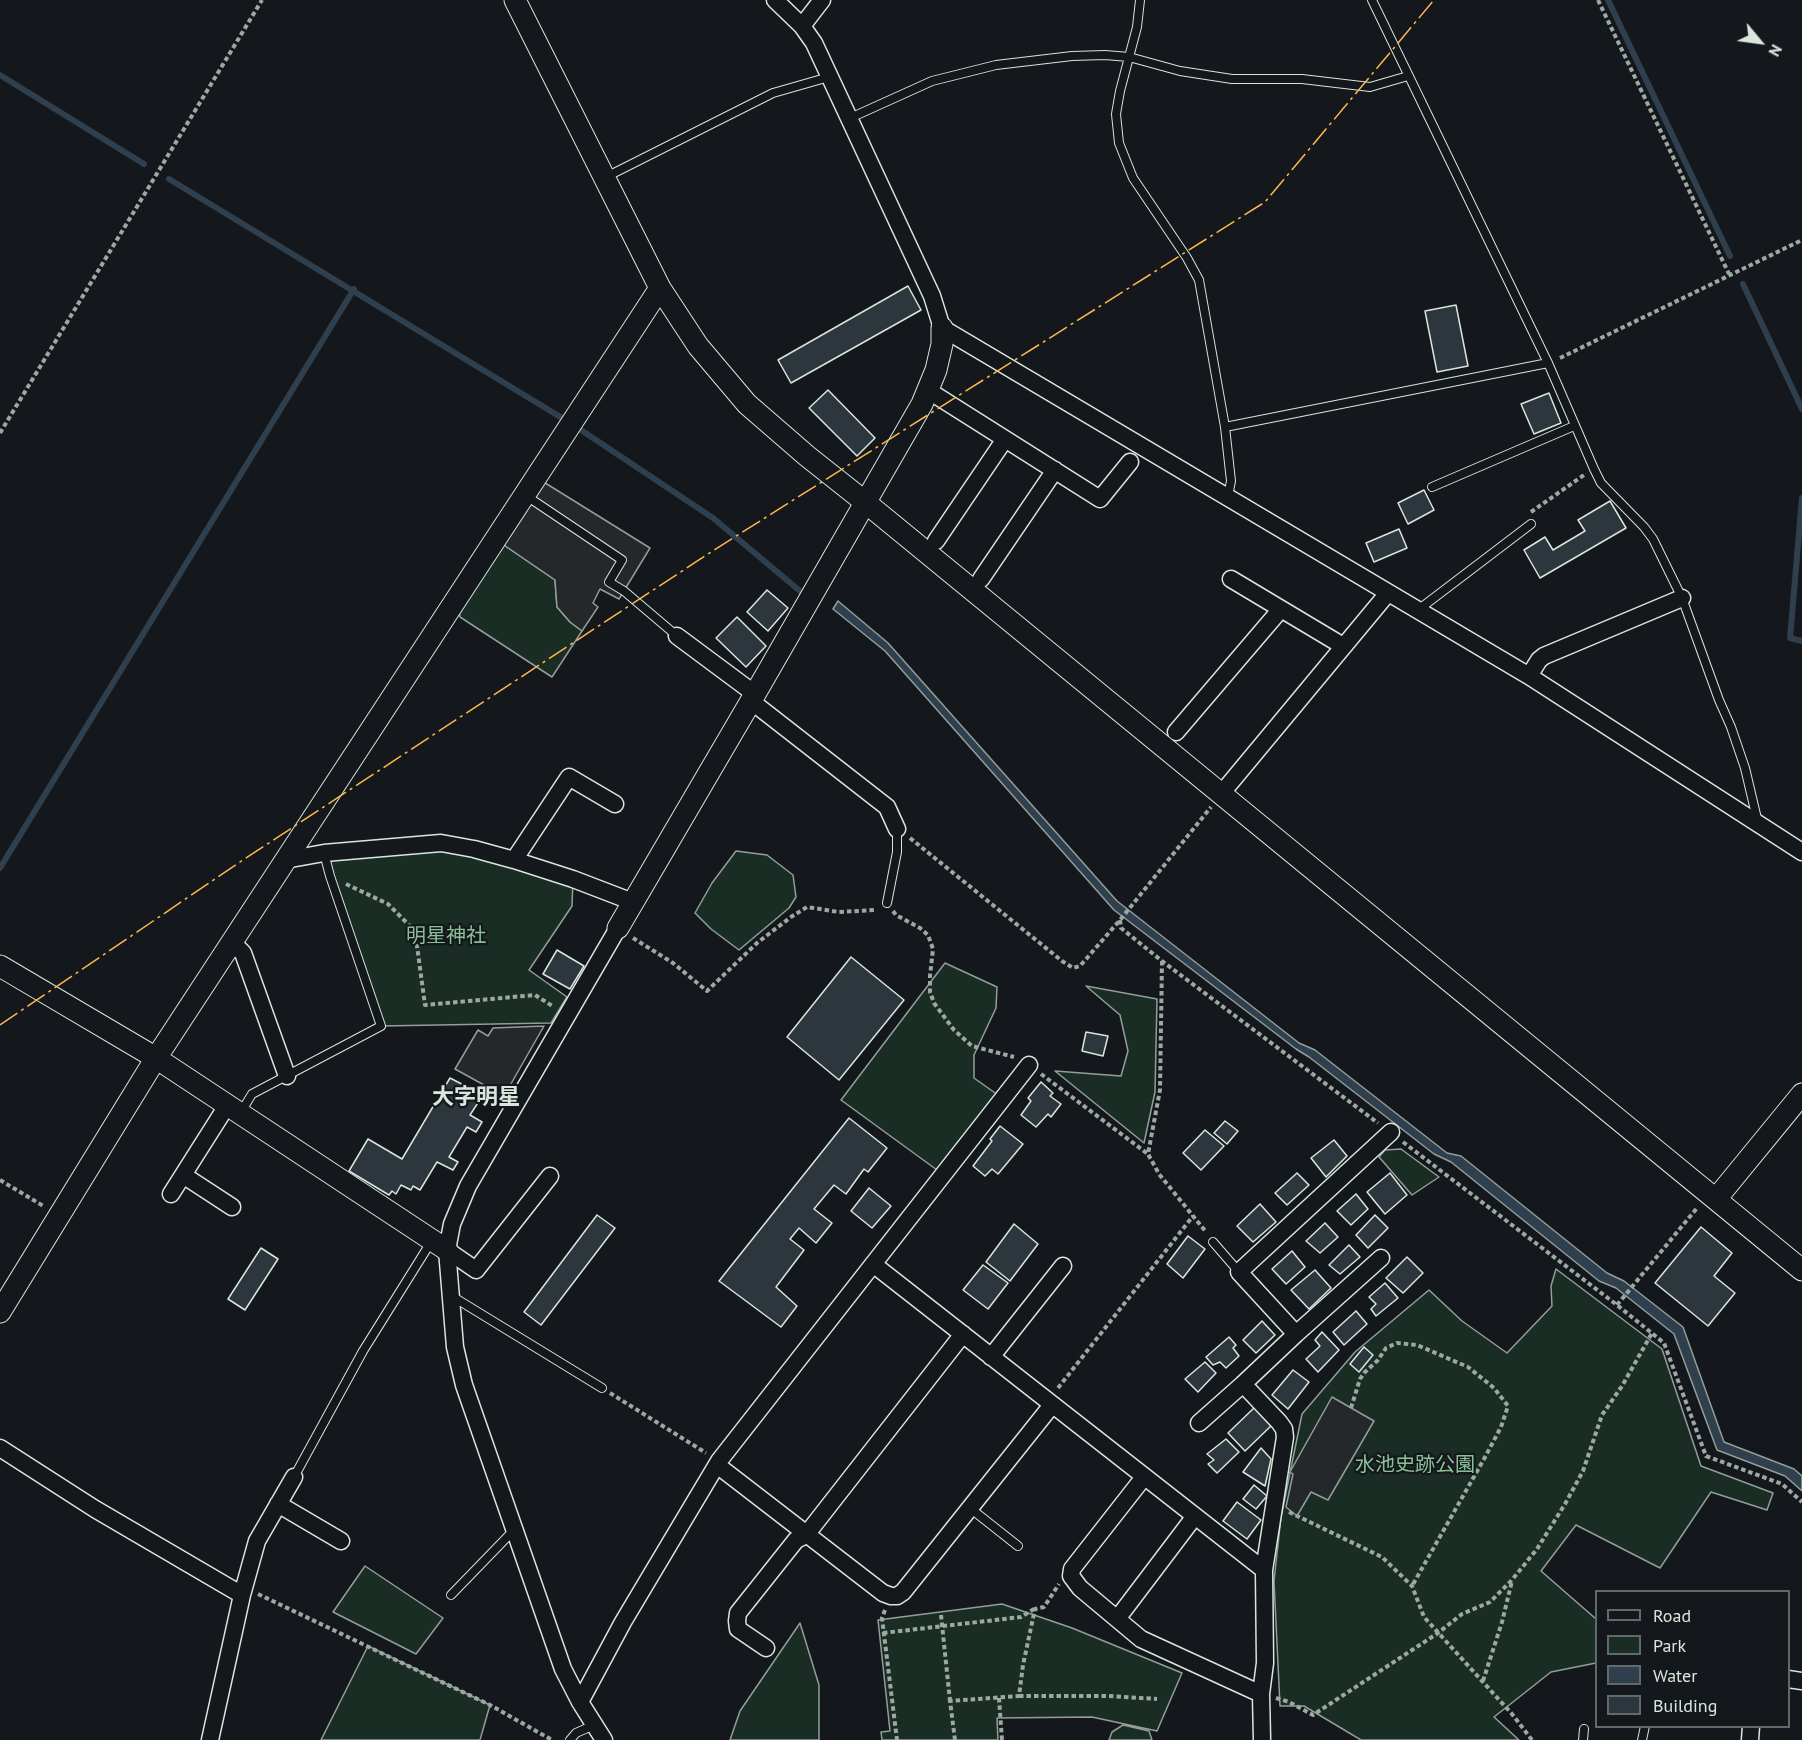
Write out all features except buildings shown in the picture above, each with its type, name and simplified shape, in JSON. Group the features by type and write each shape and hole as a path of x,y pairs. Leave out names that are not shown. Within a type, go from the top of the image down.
{"street":[{"path":"514,0 606,177 660,288 698,346 747,404 791,443 865,501 1802,1270"},
{"path":"604,1740 563,1669 464,1385 455,1347 440,1244 452,1224 468,1186 753,698 928,391 940,356 942,328 932,296 813,43 801,26 775,0"},
{"path":"801,26 822,0"},
{"path":"0,1312 156,1058 523,494 660,288"},
{"path":"942,328 1529,676 1802,852"},
{"path":"928,391 1100,499 1130,462"},
{"path":"936,541 1005,439"},
{"path":"981,579 1055,470"},
{"path":"1231,579 1343,646"},
{"path":"1221,794 1388,593"},
{"path":"1529,676 1544,656 1682,598"},
{"path":"1174,734 1281,609"},
{"path":"677,636 887,807 897,828"},
{"path":"514,860 569,777 615,804"},
{"path":"285,860 324,853 441,843 514,860 633,902"},
{"path":"232,942 243,953 287,1076"},
{"path":"0,966 156,1058 235,1108 303,1156 440,1244 476,1270 550,1176"},
{"path":"580,1702 623,1622 718,1463 1029,1065"},
{"path":"1712,1196 1802,1094"},
{"path":"171,1194 235,1108"},
{"path":"1296,1334 1239,1272 1391,1132"},
{"path":"183,1175 232,1207"},
{"path":"1199,1424 1381,1258"},
{"path":"873,1264 1264,1570"},
{"path":"991,1357 1064,1266"},
{"path":"766,1648 738,1629 738,1613 796,1540 806,1535 963,1334"},
{"path":"1243,1384 1284,1429 1285,1437 1264,1570 1265,1663 1261,1694 1262,1740"},
{"path":"718,1463 806,1535 883,1593 897,1596 903,1592 970,1508 1049,1404"},
{"path":"0,1448 95,1509 243,1591"},
{"path":"210,1740 243,1591 257,1541 294,1477"},
{"path":"1144,1477 1072,1569 1071,1576 1080,1588 1142,1639 1261,1694"},
{"path":"278,1504 341,1541"},
{"path":"1117,1618 1195,1516"}],"lane":[{"path":"1140,0 1137,27 1116,114 1119,143 1133,178 1187,258 1199,280 1232,482 1228,496"},
{"path":"1372,0 1548,363 1601,483 1653,539 1682,598 1745,768 1758,822"},
{"path":"848,119 932,81 996,65 1072,56 1129,57 1180,71 1232,79 1302,79 1370,87 1408,76"},
{"path":"606,177 773,93 829,77"},
{"path":"1224,427 1548,363"},
{"path":"1432,487 1575,426"},
{"path":"523,494 622,560 609,582 624,591 677,636"},
{"path":"1418,610 1530,524"},
{"path":"887,903 897,852 897,828"},
{"path":"235,1108 252,1094 381,1026 324,853"},
{"path":"1213,1242 1239,1272"},
{"path":"294,1477 363,1351 440,1244"},
{"path":"449,1295 602,1388"},
{"path":"970,1508 1018,1546"},
{"path":"451,1595 514,1529"},
{"path":"570,1740 576,1733 594,1725"},
{"path":"1583,1740 1584,1729"}],"path":[{"path":"0,433 262,0"},
{"path":"1598,0 1729,274"},
{"path":"1548,363 1802,240"},
{"path":"1530,524 1529,514 1594,469"},
{"path":"897,828 1073,968 1080,966 1120,920 1221,794"},
{"path":"330,876 388,904 415,931 425,1005 535,995 568,1015"},
{"path":"618,928 673,963 707,991 757,943 807,907 839,912 873,911 887,903 896,915 928,935 933,949 930,992 934,1003 954,1030 972,1046 1011,1056 1029,1065 1148,1154 1159,1174 1213,1242"},
{"path":"1120,920 1121,928 1162,961 1391,1132 1664,1343 1706,1456 1782,1484 1802,1502"},
{"path":"1148,1154 1160,1090 1162,961"},
{"path":"0,1180 58,1215"},
{"path":"1617,1305 1712,1196"},
{"path":"1049,1404 1193,1216"},
{"path":"1261,1694 1288,1702 1313,1715 1438,1633 1461,1614 1490,1602 1512,1580 1537,1549 1583,1472 1602,1415 1622,1386 1652,1333"},
{"path":"1351,1408 1364,1373 1386,1348 1397,1343 1417,1345 1454,1359 1494,1388 1508,1406 1501,1427 1484,1459 1412,1586"},
{"path":"602,1388 718,1463"},
{"path":"1275,1504 1382,1557 1412,1586 1425,1617 1438,1633 1512,1714 1532,1740"},
{"path":"883,1633 1021,1617 1044,1607 1056,1586 1071,1576"},
{"path":"1483,1682 1502,1622 1512,1580"},
{"path":"243,1591 316,1620 490,1705 552,1740"},
{"path":"891,1596 882,1618 897,1740"},
{"path":"1019,1696 1035,1609"},
{"path":"941,1615 955,1740"},
{"path":"950,1701 1019,1696 1109,1696 1157,1699"},
{"path":"999,1698 1002,1740"}],"green space":[{"path":"501,543 555,580 557,607 570,622 582,631 552,677 460,617 459,610"},
{"name":"明星神社","path":"441,843 573,879 572,906 529,970 567,997 551,1023 381,1026 324,853"},
{"path":"736,851 767,855 793,875 796,897 789,908 739,950 711,929 695,913 712,883"},
{"path":"945,963 997,987 996,1008 974,1055 974,1078 998,1095 937,1170 841,1100"},
{"path":"1086,986 1157,999 1155,1092 1144,1143 1055,1071 1121,1076 1128,1051 1120,1015"},
{"path":"1401,1149 1439,1177 1412,1195 1379,1157 1385,1150"},
{"name":"水池史跡公園","path":"1556,1269 1662,1349 1701,1466 1773,1493 1767,1510 1711,1492 1660,1568 1576,1525 1541,1571 1595,1618 1595,1663 1551,1672 1494,1717 1519,1740 1361,1740 1304,1706 1280,1706 1274,1581 1281,1517 1302,1414 1355,1352 1429,1290 1462,1321 1507,1353 1552,1306 1551,1286"},
{"path":"365,1566 443,1618 416,1654 333,1612"},
{"path":"1002,1604 1072,1628 1182,1673 1157,1731 1092,1717 997,1718 998,1740 882,1740 881,1732 890,1731 878,1620"},
{"path":"800,1623 819,1685 819,1740 730,1740 740,1711"},
{"path":"368,1646 490,1705 480,1740 321,1740"},
{"path":"1123,1725 1149,1731 1152,1740 1109,1740 1112,1732"}],"shaded area":[{"path":"542,481 650,548 619,599 600,589 593,603 598,607 582,631 570,622 557,607 555,580 501,543"},
{"path":"544,1026 504,1096 455,1069 478,1030 488,1036 493,1028"},
{"path":"1332,1397 1374,1421 1328,1500 1311,1492 1297,1516 1286,1507 1293,1474 1290,1472"}],"water":[{"path":"838,601 888,643 1117,901 1299,1043 1315,1050 1447,1153 1461,1156 1607,1273 1624,1281 1683,1327 1724,1442 1794,1469 1802,1476 1802,1491 1785,1476 1717,1450 1674,1334 1616,1288 1599,1281 1451,1162 1434,1154 1114,910 885,651 833,609"}],"waterway":[{"path":"1608,0 1730,256"},
{"path":"0,75 144,164"},
{"path":"169,179 562,418"},
{"path":"1743,284 1802,409"},
{"path":"0,868 354,289"},
{"path":"581,430 713,518 800,591"},
{"path":"1802,498 1790,638 1802,641"}],"power":[{"path":"0,1025 240,862 711,552 1265,202 1434,0"}],"district":[{"name":"大字明星","path":"476,1098"}]}
